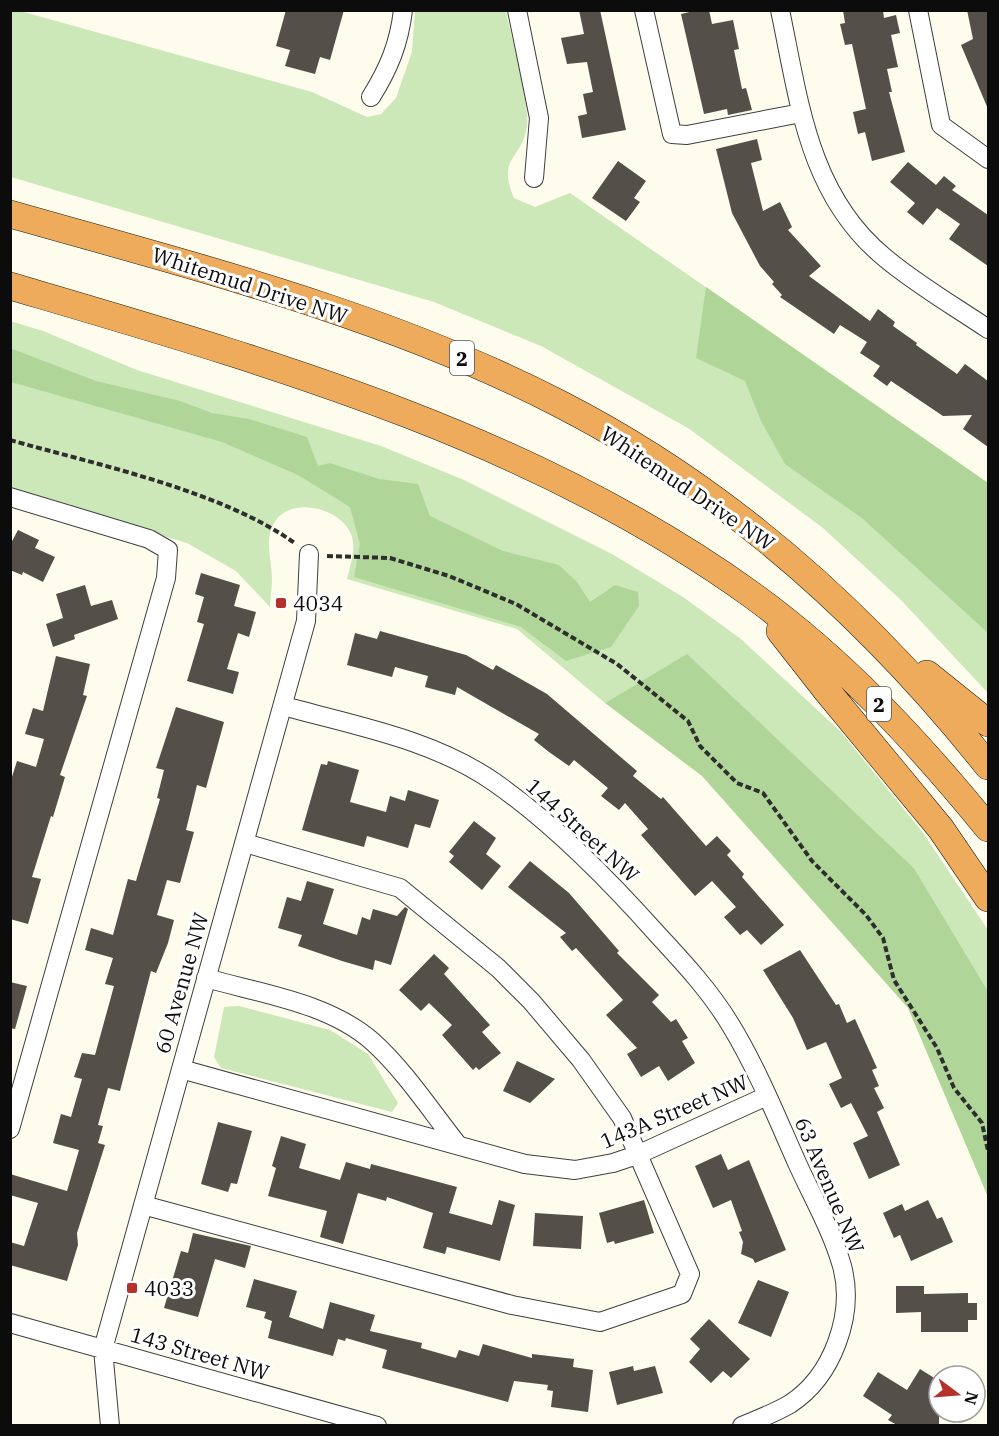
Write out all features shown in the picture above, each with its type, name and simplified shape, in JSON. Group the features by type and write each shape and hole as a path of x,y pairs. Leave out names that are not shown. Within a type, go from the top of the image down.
{"highway":[{"name":"Whitemud Drive NW","path":"10,214 304,299 466,360 560,404 646,454 765,537 855,618 951,719 988,766"},
{"name":"2","path":"10,286 199,342 312,379 502,452 644,526 754,597 829,657 937,764 988,828"},
{"path":"754,597 827,692 941,829 988,898"},
{"path":"855,618 988,723"}],"street":[{"path":"371,97 388,69 399,40 403,10"},
{"path":"517,10 539,118 534,178"},
{"path":"644,10 672,134 687,135 801,113"},
{"path":"780,10 810,147 823,179 849,220 883,256 988,329"},
{"path":"918,10 941,125 988,159"},
{"path":"10,497 149,540 168,550 166,578 10,1129"},
{"name":"60 Avenue NW","path":"110,1425 103,1349 284,706 309,609 309,554"},
{"name":"144 Street NW","path":"284,706 446,754 511,794 620,894 701,983 730,1023 767,1096"},
{"path":"143,1205 512,1305 600,1322 682,1294 690,1274 622,1118 602,1087 531,1001 498,968 407,892 391,884 245,843"},
{"path":"207,978 312,1008 361,1033 386,1056 458,1145"},
{"name":"143A Street NW","path":"181,1069 525,1164 575,1170 591,1169 637,1155 767,1096"},
{"name":"63 Avenue NW","path":"743,1425 790,1404 813,1382 833,1352 845,1307 846,1285 836,1249 767,1096"},
{"name":"143 Street NW","path":"10,1323 377,1425"}],"path":[{"path":"10,440 138,476 205,499 272,527 309,554 390,558 449,576 516,604 617,664 688,721 700,746 737,783 763,793 812,861 866,915 883,938 894,980 937,1048 954,1088 982,1123 988,1151"}],"green space":[{"path":"10,11 20,11 312,92 367,117 381,114 396,98 412,52 415,11 506,11 523,86 527,115 525,136 509,166 509,184 514,198 535,207 570,193 988,483 988,693 901,600 823,528 688,428 541,346 434,302 11,177"},
{"path":"706,287 988,483 988,633 863,519 785,464 761,421 745,381 696,358"},
{"path":"10,321 43,331 137,370 381,446 464,480 612,554 683,597 741,639 841,732 921,830 988,930 988,991 914,868 687,655 605,703 517,629 347,579 353,540 346,525 328,512 305,507 284,513 276,520 269,542 272,579 270,607 236,571 187,543 11,490"},
{"path":"10,348 96,381 180,401 212,413 249,419 307,437 318,466 330,463 379,479 418,484 430,516 503,551 559,565 577,582 590,602 615,585 638,592 639,606 611,647 566,661 521,627 354,577 360,544 350,507 298,475 222,442 11,382"},
{"path":"687,654 914,868 988,991 988,1197 908,1008 702,776 605,703"},
{"path":"239,1006 330,1030 368,1054 398,1103 392,1112 221,1068 214,1057 224,1007"}],"building":[{"path":"286,10 344,10 330,60 320,57 315,74 285,66 290,50 276,46"},
{"path":"579,10 600,10 626,130 582,138 578,116 587,114 583,94 593,92 587,62 567,64 561,38 584,34"},
{"path":"709,10 712,24 733,20 739,49 734,50 742,89 746,88 752,110 728,115 727,109 704,114 681,14"},
{"path":"843,10 883,10 884,18 896,15 900,33 891,35 898,67 887,69 892,92 889,92 905,152 872,161 865,132 858,134 853,112 866,109 852,44 845,45 840,24 845,23"},
{"path":"967,10 988,10 988,109 961,45 973,39"},
{"path":"757,139 762,160 751,163 763,211 780,202 792,227 788,230 821,266 809,276 870,321 878,309 895,322 893,326 917,343 916,345 957,374 965,364 988,381 988,447 963,429 972,415 943,416 891,381 887,386 873,376 880,366 860,353 867,342 840,325 834,334 780,297 782,295 760,266 732,213 716,149"},
{"path":"618,161 646,181 634,198 640,202 626,221 592,198"},
{"path":"908,162 936,185 944,176 956,186 952,190 988,215 988,266 949,239 960,224 937,208 923,225 907,212 915,203 890,182"},
{"path":"18,530 39,540 35,548 55,557 43,582 23,572 22,575 10,570 10,545"},
{"path":"201,573 240,585 234,606 256,612 249,637 238,633 227,669 239,672 233,694 187,681 204,624 197,622 204,597 195,594"},
{"path":"85,585 91,606 112,600 118,619 74,635 75,639 53,647 46,624 63,618 56,594"},
{"path":"380,631 466,655 493,670 496,665 547,694 637,771 633,776 661,799 663,797 706,846 717,836 731,851 727,855 744,874 742,877 784,925 761,945 747,930 740,935 724,917 736,907 712,881 695,896 641,835 648,829 625,803 619,810 601,796 608,788 574,760 569,766 549,752 534,740 539,734 457,687 455,695 425,687 428,676 395,667 392,677 347,665 355,633 377,639"},
{"path":"56,656 90,664 83,695 87,696 60,775 65,777 32,877 41,879 28,924 10,919 10,783 17,761 36,767 44,739 25,734 33,708 43,711"},
{"path":"176,707 224,722 206,788 197,785 186,830 194,832 180,883 167,880 157,915 174,920 168,943 156,973 151,971 120,1091 108,1088 98,1125 103,1126 98,1143 105,1145 77,1233 78,1245 67,1281 10,1265 10,1242 24,1246 38,1203 10,1195 10,1174 67,1191 79,1150 53,1143 61,1114 71,1117 82,1079 74,1077 82,1053 95,1055 114,986 105,984 113,958 85,950 91,928 113,935 128,879 136,881 160,799 157,798 164,770 156,768"},
{"path":"328,761 359,770 350,802 386,812 390,796 405,801 408,790 439,800 430,828 415,824 408,848 367,836 364,847 302,830 321,764 327,765"},
{"path":"474,821 496,838 486,854 501,866 482,890 449,862 454,856 449,852"},
{"path":"530,861 569,893 619,951 617,953 659,995 652,1002 671,1022 676,1019 688,1038 682,1041 695,1063 668,1081 659,1066 641,1077 627,1054 637,1048 606,1015 623,1000 576,948 572,951 560,937 566,933 508,887"},
{"path":"307,881 334,889 323,924 357,935 362,917 370,920 373,909 397,916 405,907 408,909 391,965 375,960 373,970 342,961 298,946 302,935 278,928 287,897 301,901"},
{"path":"800,950 836,1005 839,1004 847,1023 855,1019 877,1068 872,1070 879,1086 874,1088 884,1108 877,1112 900,1165 869,1179 853,1143 868,1136 851,1103 841,1108 829,1084 842,1078 826,1042 807,1050 793,1018 763,970"},
{"path":"434,954 449,968 444,974 490,1025 482,1032 501,1053 479,1070 476,1067 473,1070 442,1035 452,1025 429,1003 421,1011 399,990"},
{"path":"10,982 27,986 15,1029 10,1028"},
{"path":"517,1061 555,1079 530,1103 503,1091"},
{"path":"218,1122 252,1131 237,1184 231,1183 228,1192 201,1184"},
{"path":"281,1136 306,1144 299,1168 340,1180 346,1162 370,1169 371,1164 457,1187 449,1213 492,1225 499,1200 515,1205 500,1261 447,1247 445,1254 423,1248 433,1213 387,1197 386,1201 358,1193 343,1244 320,1237 327,1211 268,1196 276,1168 272,1166"},
{"path":"721,1154 728,1170 749,1160 786,1250 755,1263 753,1259 741,1254 743,1242 739,1232 742,1231 731,1200 713,1208 695,1166"},
{"path":"644,1200 654,1233 615,1244 614,1241 607,1243 599,1213"},
{"path":"928,1200 937,1219 942,1217 953,1242 911,1261 900,1235 894,1238 883,1213 902,1204 905,1211"},
{"path":"535,1213 583,1216 581,1249 533,1246"},
{"path":"193,1233 251,1246 245,1268 215,1259 198,1317 164,1308 181,1251 188,1253"},
{"path":"254,1279 297,1291 289,1317 323,1329 330,1302 375,1315 370,1331 422,1343 421,1348 456,1358 459,1350 479,1356 483,1344 532,1358 532,1354 574,1359 573,1367 593,1370 588,1412 551,1407 553,1391 547,1390 548,1385 514,1381 508,1402 382,1368 387,1350 346,1338 345,1341 338,1339 333,1356 268,1338 272,1321 264,1318 266,1312 246,1307"},
{"path":"758,1280 789,1292 771,1337 738,1323"},
{"path":"896,1286 924,1286 924,1294 968,1293 968,1303 977,1303 977,1320 968,1320 968,1332 921,1332 921,1312 896,1313"},
{"path":"709,1319 750,1359 731,1378 723,1371 711,1383 689,1362 700,1349 690,1339"},
{"path":"633,1366 634,1371 655,1366 663,1393 617,1405 609,1372"},
{"path":"920,1369 927,1373 927,1424 939,1425 897,1425 888,1420 892,1415 863,1396 878,1372 907,1390"}],"place":[{"name":"4034","path":"281,603"},
{"name":"4033","path":"132,1288"}]}
